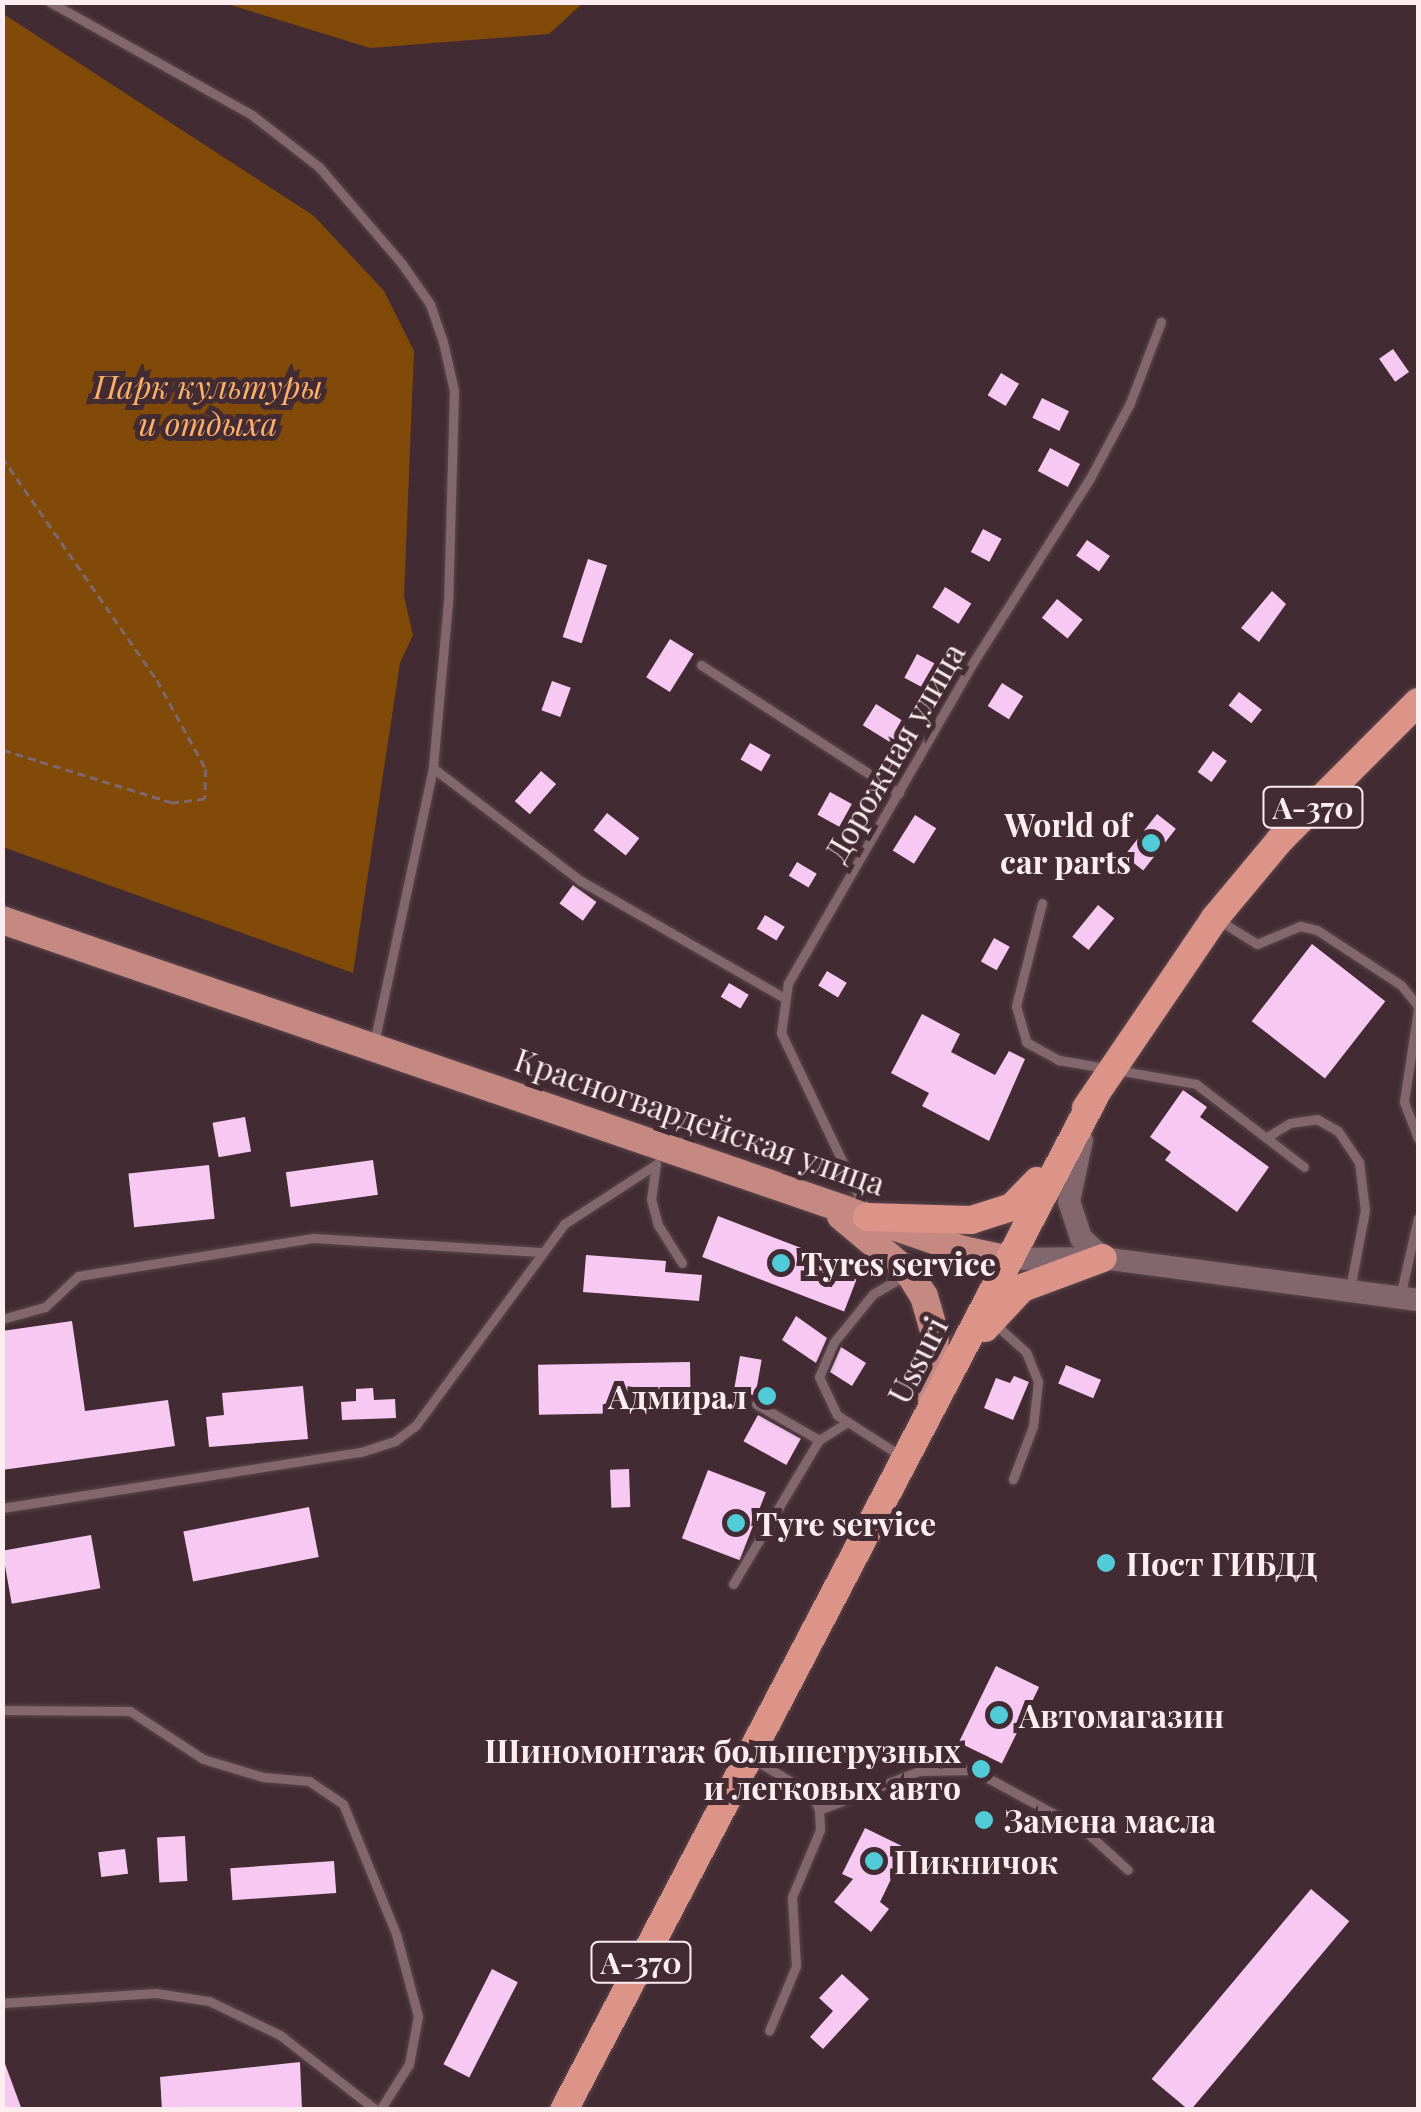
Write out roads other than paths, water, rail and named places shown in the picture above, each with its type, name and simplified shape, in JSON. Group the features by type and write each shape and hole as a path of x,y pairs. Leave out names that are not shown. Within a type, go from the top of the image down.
{"highway":[{"name":"Ussuri","path":"564,2110 905,1458 938,1402 1005,1258 1094,1096 1215,918 1280,840 1418,702"},
{"path":"867,1217 947,1222 1012,1207 1094,1096"},
{"path":"938,1402 990,1320 1022,1288 1103,1258"}],"main road":[{"name":"Красногвардейская улица","path":"2,920 373,1046 664,1156 810,1196 1005,1258"},
{"path":"810,1196 854,1224 910,1274 935,1334 938,1402"}],"street":[{"path":"1103,1258 1081,1238 1069,1201 1079,1146 1111,1070"},
{"path":"1005,1258 1103,1258 1409,1299"}],"lane":[{"path":"50,2 252,114 319,167 430,304 454,391 448,602 433,768 373,1046"},
{"name":"Дорожная улица","path":"783,996 899,793 1111,440 1160,322"},
{"path":"700,665 899,793"},
{"path":"433,768 582,881 783,996 780,1032 867,1217"},
{"path":"1042,903 1016,1006 1018,1024 1041,1054 1196,1084 1270,1136 1304,1167"},
{"path":"1215,918 1257,944 1300,926 1317,930 1401,985 1418,1008 1404,1102 1418,1138"},
{"path":"1270,1136 1290,1123 1317,1119 1338,1132 1359,1162 1364,1210 1350,1292"},
{"path":"2,1508 362,1452 395,1441 416,1425 564,1224 664,1156"},
{"path":"664,1156 651,1199 658,1225 682,1263"},
{"path":"1409,1299 1418,1218"},
{"path":"2,1320 45,1307 78,1276 313,1238 541,1252"},
{"path":"905,1458 846,1423 822,1394 820,1366 873,1294 910,1274"},
{"path":"990,1320 1026,1352 1038,1382 1033,1426 1013,1479"},
{"path":"756,1404 818,1440"},
{"path":"733,1584 818,1440 846,1423"},
{"path":"2,1710 130,1711 203,1759 263,1776 309,1781 343,1804 396,1934 418,2016 409,2064 378,2110 280,2035 209,2001 156,1993 2,2003"},
{"path":"750,1758 812,1794 819,1810 820,1830 792,1897 796,1966 768,2031"},
{"path":"819,1810 919,1772 973,1770 1084,1830 1128,1870"}],"place":[{"name":"World of car parts","path":"1151,843"},
{"name":"Tyres service","path":"781,1263"},
{"name":"Адмирал","path":"767,1396"},
{"name":"Tyre service","path":"736,1523"},
{"name":"Пост ГИБДД","path":"1106,1563"},
{"name":"Автомагазин","path":"999,1715"},
{"name":"Шиномонтаж большегрузных и легковых авто","path":"981,1769"},
{"name":"Замена масла","path":"984,1820"},
{"name":"Пикничок","path":"874,1861"}],"park label":[{"name":"Парк культуры и отдыха","path":"208,406"}]}
